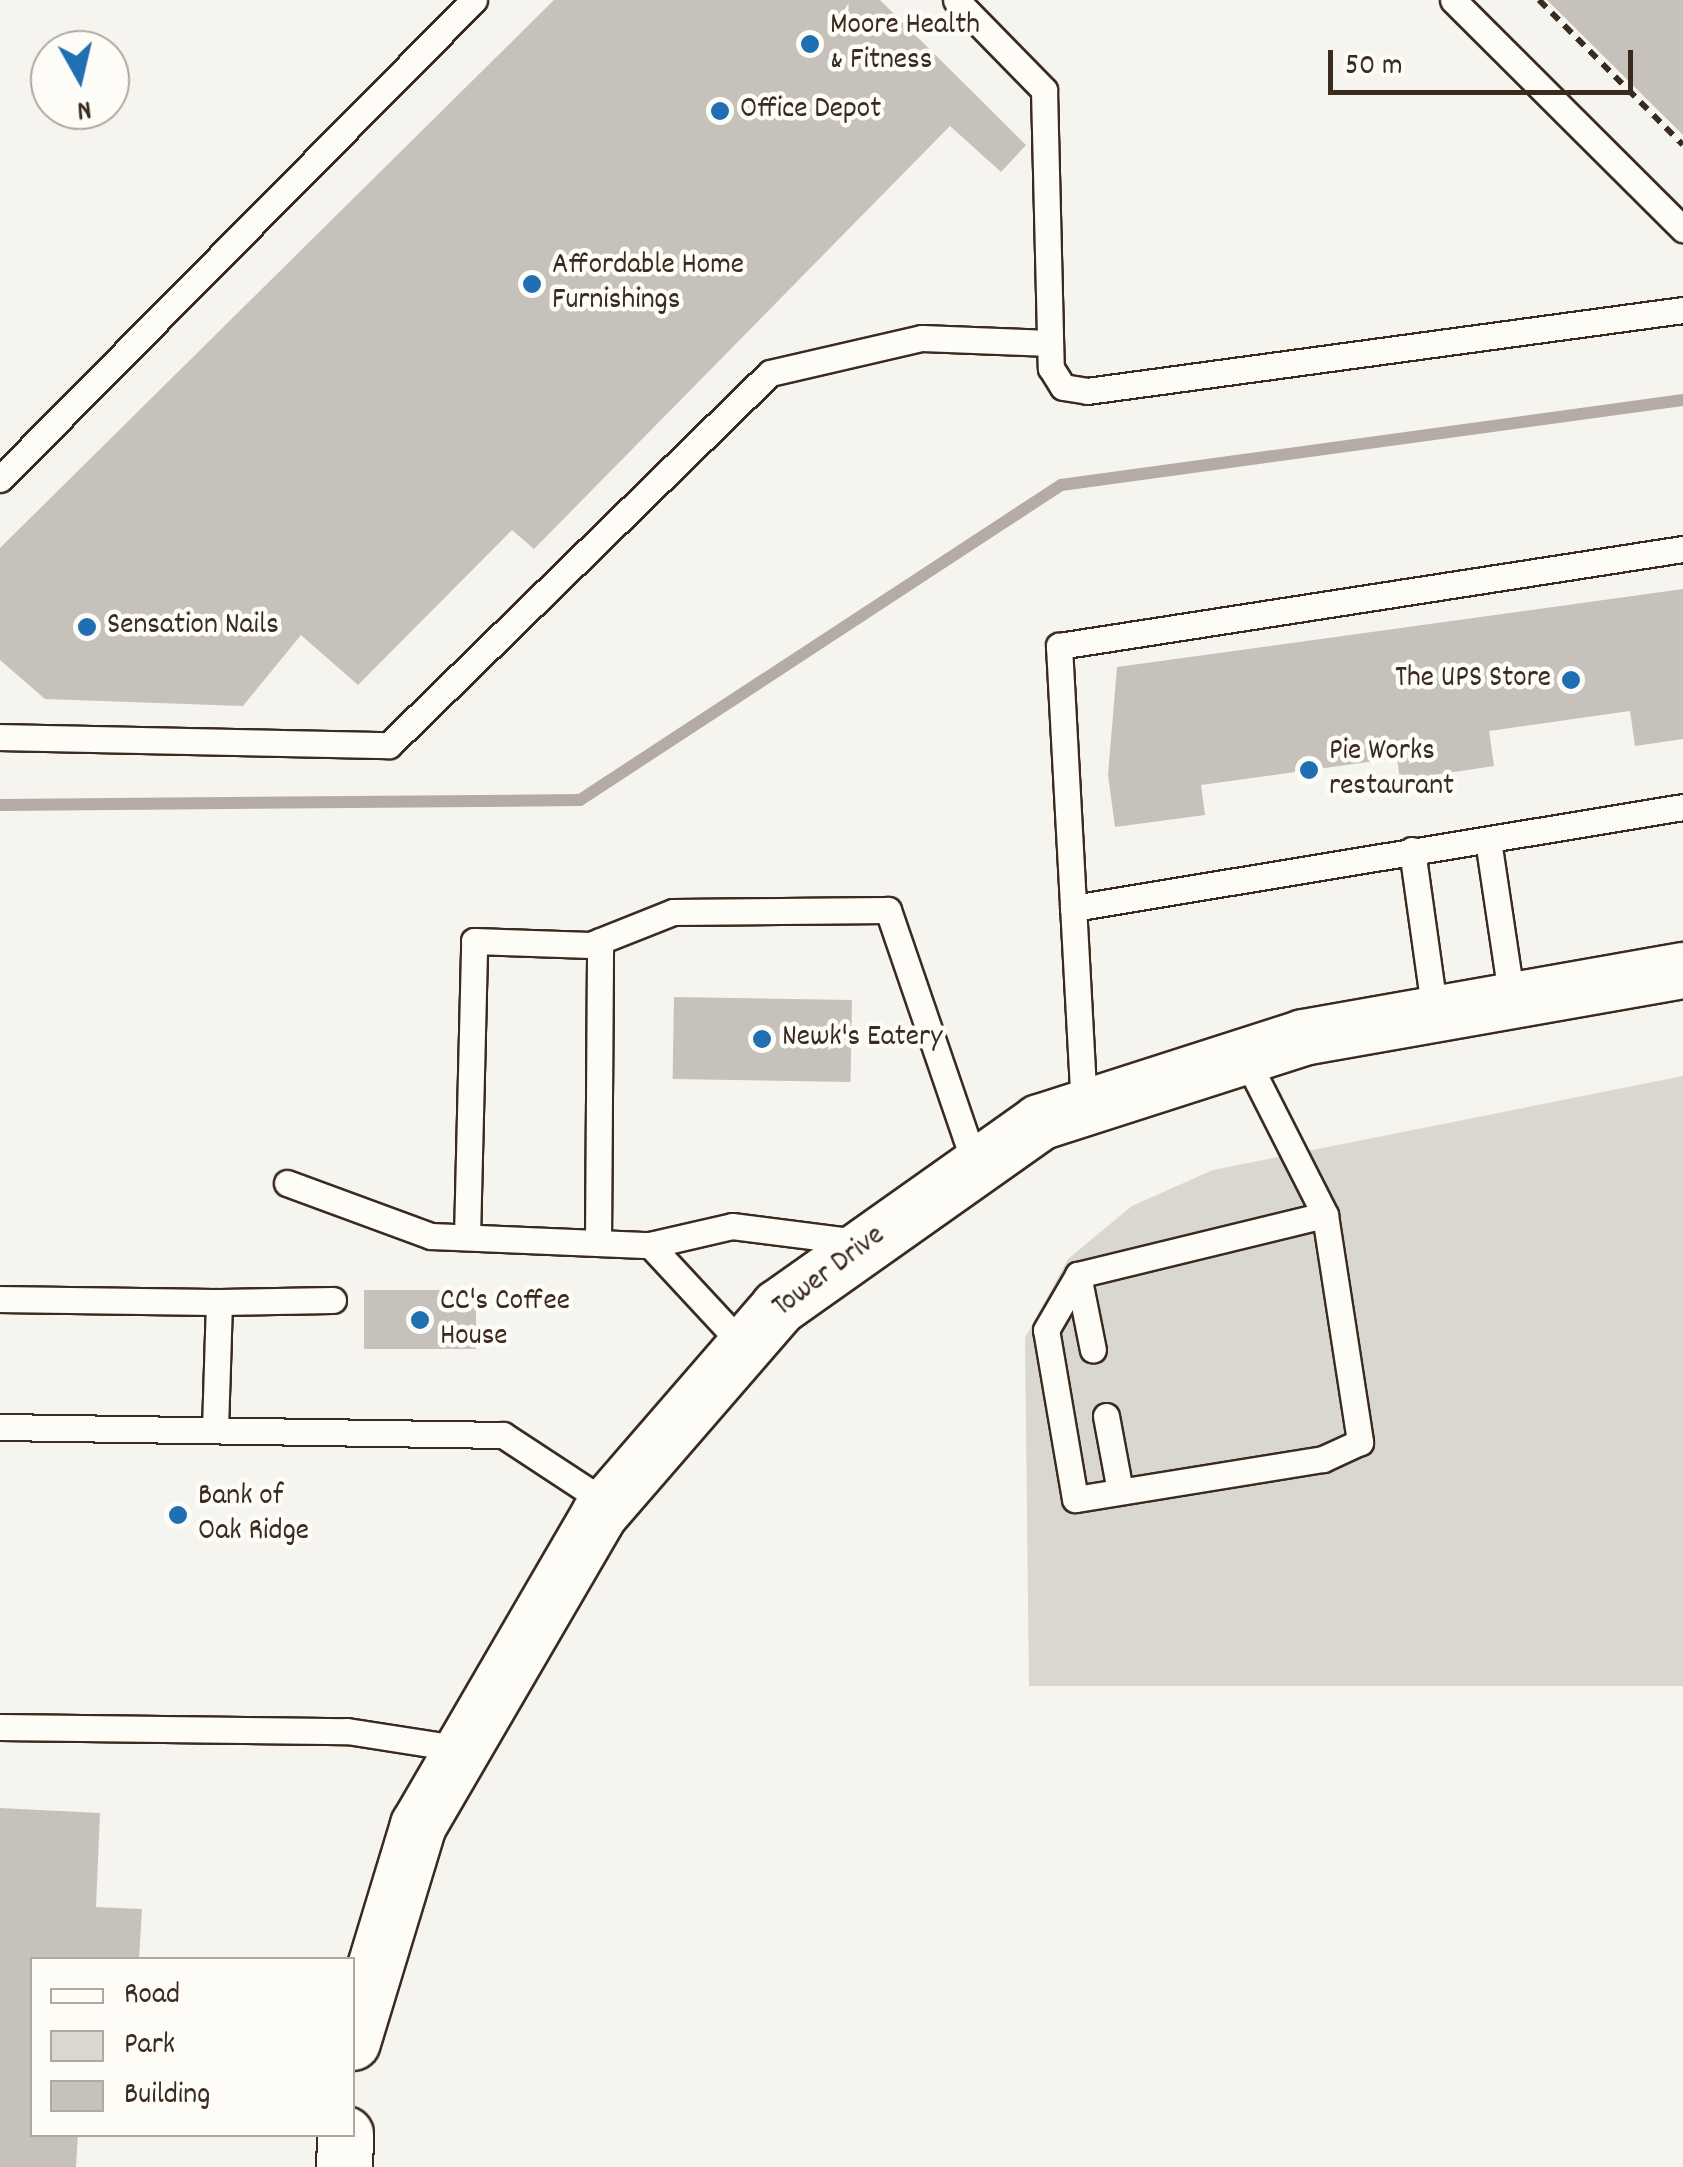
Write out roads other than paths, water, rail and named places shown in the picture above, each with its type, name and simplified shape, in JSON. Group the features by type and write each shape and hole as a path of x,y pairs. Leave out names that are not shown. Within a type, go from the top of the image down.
{"street":[{"name":"Tower Drive","path":"355,2032 418,1825 462,1749 608,1504 778,1307 1039,1122 1303,1036 1683,970"},
{"path":"344,2167 345,2137"}],"lane":[{"path":"0,479 474,0"},
{"path":"956,0 1044,90 1050,343 1062,387 1088,391 1683,310"},
{"path":"1454,0 1683,229"},
{"path":"0,738 389,744 770,373 922,338 1050,343"},
{"path":"1084,1108 1059,646 1683,549"},
{"path":"1072,908 1683,807"},
{"path":"1488,840 1512,1000"},
{"path":"1412,850 1435,1014"},
{"path":"467,1237 474,941 600,941 673,912 888,910 976,1166"},
{"path":"598,1243 600,941"},
{"path":"1245,1057 1325,1215 1360,1442 1323,1459 1075,1499 1046,1330 1078,1274 1325,1215"},
{"path":"286,1184 431,1236 650,1245 732,1226 868,1243"},
{"path":"650,1245 744,1346"},
{"path":"1078,1274 1093,1350"},
{"path":"0,1299 333,1300"},
{"path":"214,1430 218,1302"},
{"path":"1106,1416 1120,1491"},
{"path":"0,1427 502,1435 608,1504"},
{"path":"0,1727 347,1732 462,1749"}],"waterway":[{"path":"0,805 580,800 1061,485 1683,400"}],"place":[{"name":"Moore Health & Fitness","path":"810,44"},
{"name":"Office Depot","path":"720,111"},
{"name":"Affordable Home Furnishings","path":"532,284"},
{"name":"Sensation Nails","path":"87,627"},
{"name":"The UPS Store","path":"1571,680"},
{"name":"Pie Works restaurant","path":"1309,770"},
{"name":"Newk's Eatery","path":"762,1039"},
{"name":"CC's Coffee House","path":"420,1320"},
{"name":"Bank of Oak Ridge","path":"178,1515"}]}
